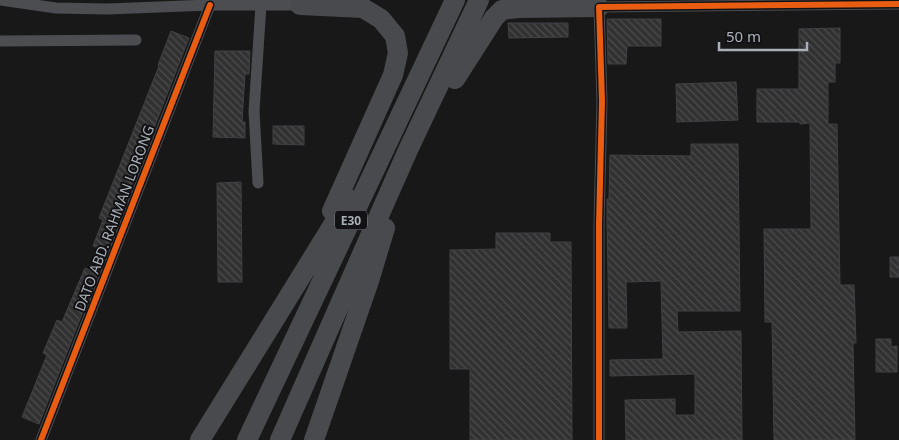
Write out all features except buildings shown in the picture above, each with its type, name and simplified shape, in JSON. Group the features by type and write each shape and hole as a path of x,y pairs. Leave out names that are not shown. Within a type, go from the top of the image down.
{"highway":[{"name":"E30","path":"247,440 454,0"},
{"name":"E30","path":"280,440 412,143 480,0"},
{"path":"301,2 363,8 381,19 395,36 398,53 393,76 308,265"},
{"path":"314,440 369,281 412,143 494,18 502,10 518,8 599,7"},
{"path":"200,440 399,120"}],"street":[{"path":"0,0 56,8 107,9 261,5 301,2"},
{"path":"599,440 599,224 602,101 599,7 899,4"},
{"name":"DATO ABD. RAHMAN LORONG","path":"42,440 210,5"},
{"path":"258,183 254,110 261,5"},
{"path":"0,41 136,40"}],"cycle path":[{"path":"599,440 599,224 602,101 599,7 899,4"},
{"path":"41,440 210,5"}]}
